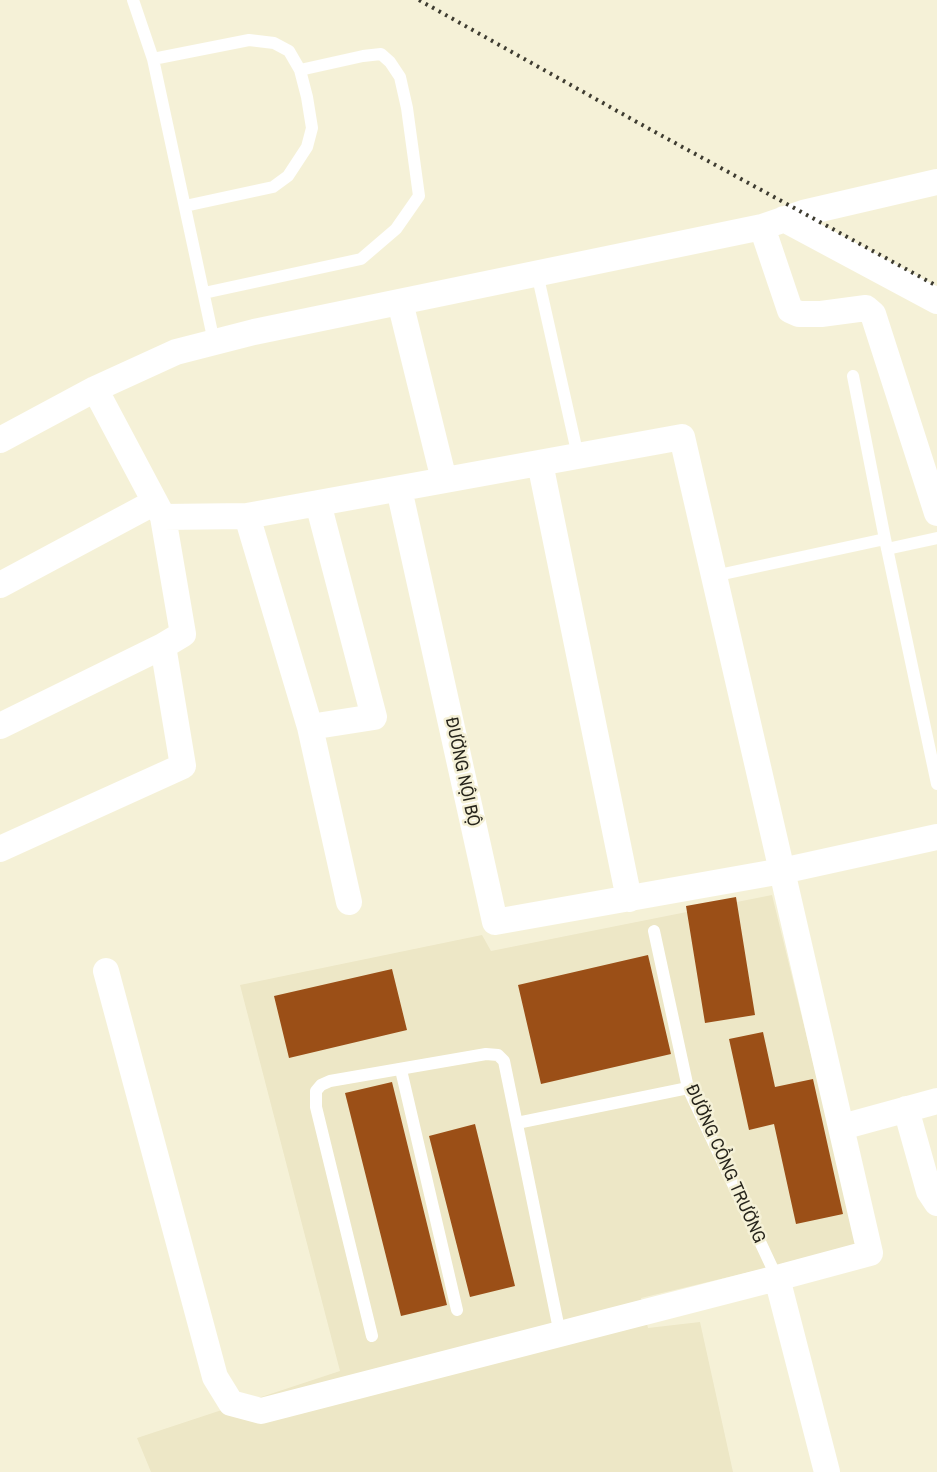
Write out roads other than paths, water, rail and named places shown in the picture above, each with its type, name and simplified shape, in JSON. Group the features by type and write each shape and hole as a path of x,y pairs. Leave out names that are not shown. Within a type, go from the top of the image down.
{"street":[{"path":"0,440 95,389 176,352 264,330 773,223 803,213 937,182"},
{"path":"773,223 937,301"},
{"path":"773,223 790,310 799,314 821,314 866,308 873,314 937,513"},
{"path":"400,302 444,480"},
{"path":"0,726 163,646 183,634 159,510 95,389"},
{"path":"0,585 159,510 247,516 682,437 870,1253 261,1411 231,1403 214,1377 106,971"},
{"path":"540,463 629,899"},
{"name":"ĐƯỜNG NỘI BỘ","path":"399,489 495,922 782,871 937,837"},
{"path":"310,727 374,717 318,503"},
{"path":"247,516 310,727 349,902"},
{"path":"0,849 183,766 163,646"},
{"path":"842,1127 937,1101"},
{"path":"906,1109 929,1191 937,1203"},
{"path":"777,1278 827,1472"}],"lane":[{"path":"133,0 153,59 214,342"},
{"path":"153,59 249,40 274,43 289,51 300,70 308,97 312,128 307,147 288,176 273,187 185,206"},
{"path":"204,293 361,259 396,229 419,196 400,78 390,62 381,54 363,56 300,70"},
{"path":"538,273 578,456"},
{"path":"853,376 886,544 937,784"},
{"path":"714,576 886,544 937,538"},
{"name":"ĐƯỜNG CỔNG TRƯỜNG","path":"654,931 688,1088 777,1278"},
{"path":"372,1336 316,1108 316,1091 321,1085 330,1081 486,1054 498,1055 504,1061 560,1334"},
{"path":"401,1070 457,1310"},
{"path":"517,1123 688,1088"}],"railway":[{"path":"419,0 644,126 937,286"}]}
